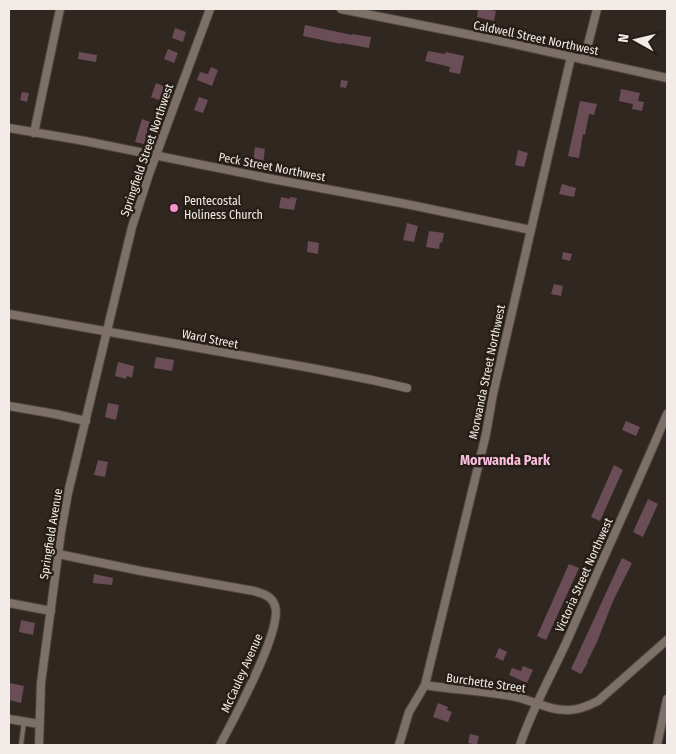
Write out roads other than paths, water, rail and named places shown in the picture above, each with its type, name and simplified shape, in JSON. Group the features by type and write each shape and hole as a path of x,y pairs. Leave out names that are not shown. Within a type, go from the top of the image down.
{"street":[{"path":"34,133 60,9"},
{"name":"Springfield Street Northwest","path":"107,331 132,227 149,174 210,9"},
{"name":"Caldwell Street Northwest","path":"341,9 491,39 667,78"},
{"path":"584,60 597,9"},
{"name":"Morwanda Street Northwest","path":"399,745 409,712 425,685 486,434 493,394 571,57"},
{"name":"Peck Street Northwest","path":"9,128 85,141 531,230"},
{"name":"Ward Street","path":"9,314 337,373 407,388"},
{"name":"Springfield Avenue","path":"39,745 41,683 68,493 107,331"},
{"path":"9,406 86,421"},
{"name":"Victoria Street Northwest","path":"520,745 537,703 667,414"},
{"name":"McCauley Avenue","path":"58,554 254,591 268,596 272,600 276,617 271,638 220,745"},
{"path":"9,603 51,612"},
{"name":"Burchette Street","path":"425,685 502,695 558,710 574,709 590,706 598,701 667,640"},
{"path":"657,745 667,699"},
{"path":"9,719 39,724"}],"lane":[{"path":"21,745 24,722"}],"place":[{"name":"Pentecostal Holiness Church","path":"174,208"}],"district":[{"name":"Morwanda Park","path":"505,460"}]}
